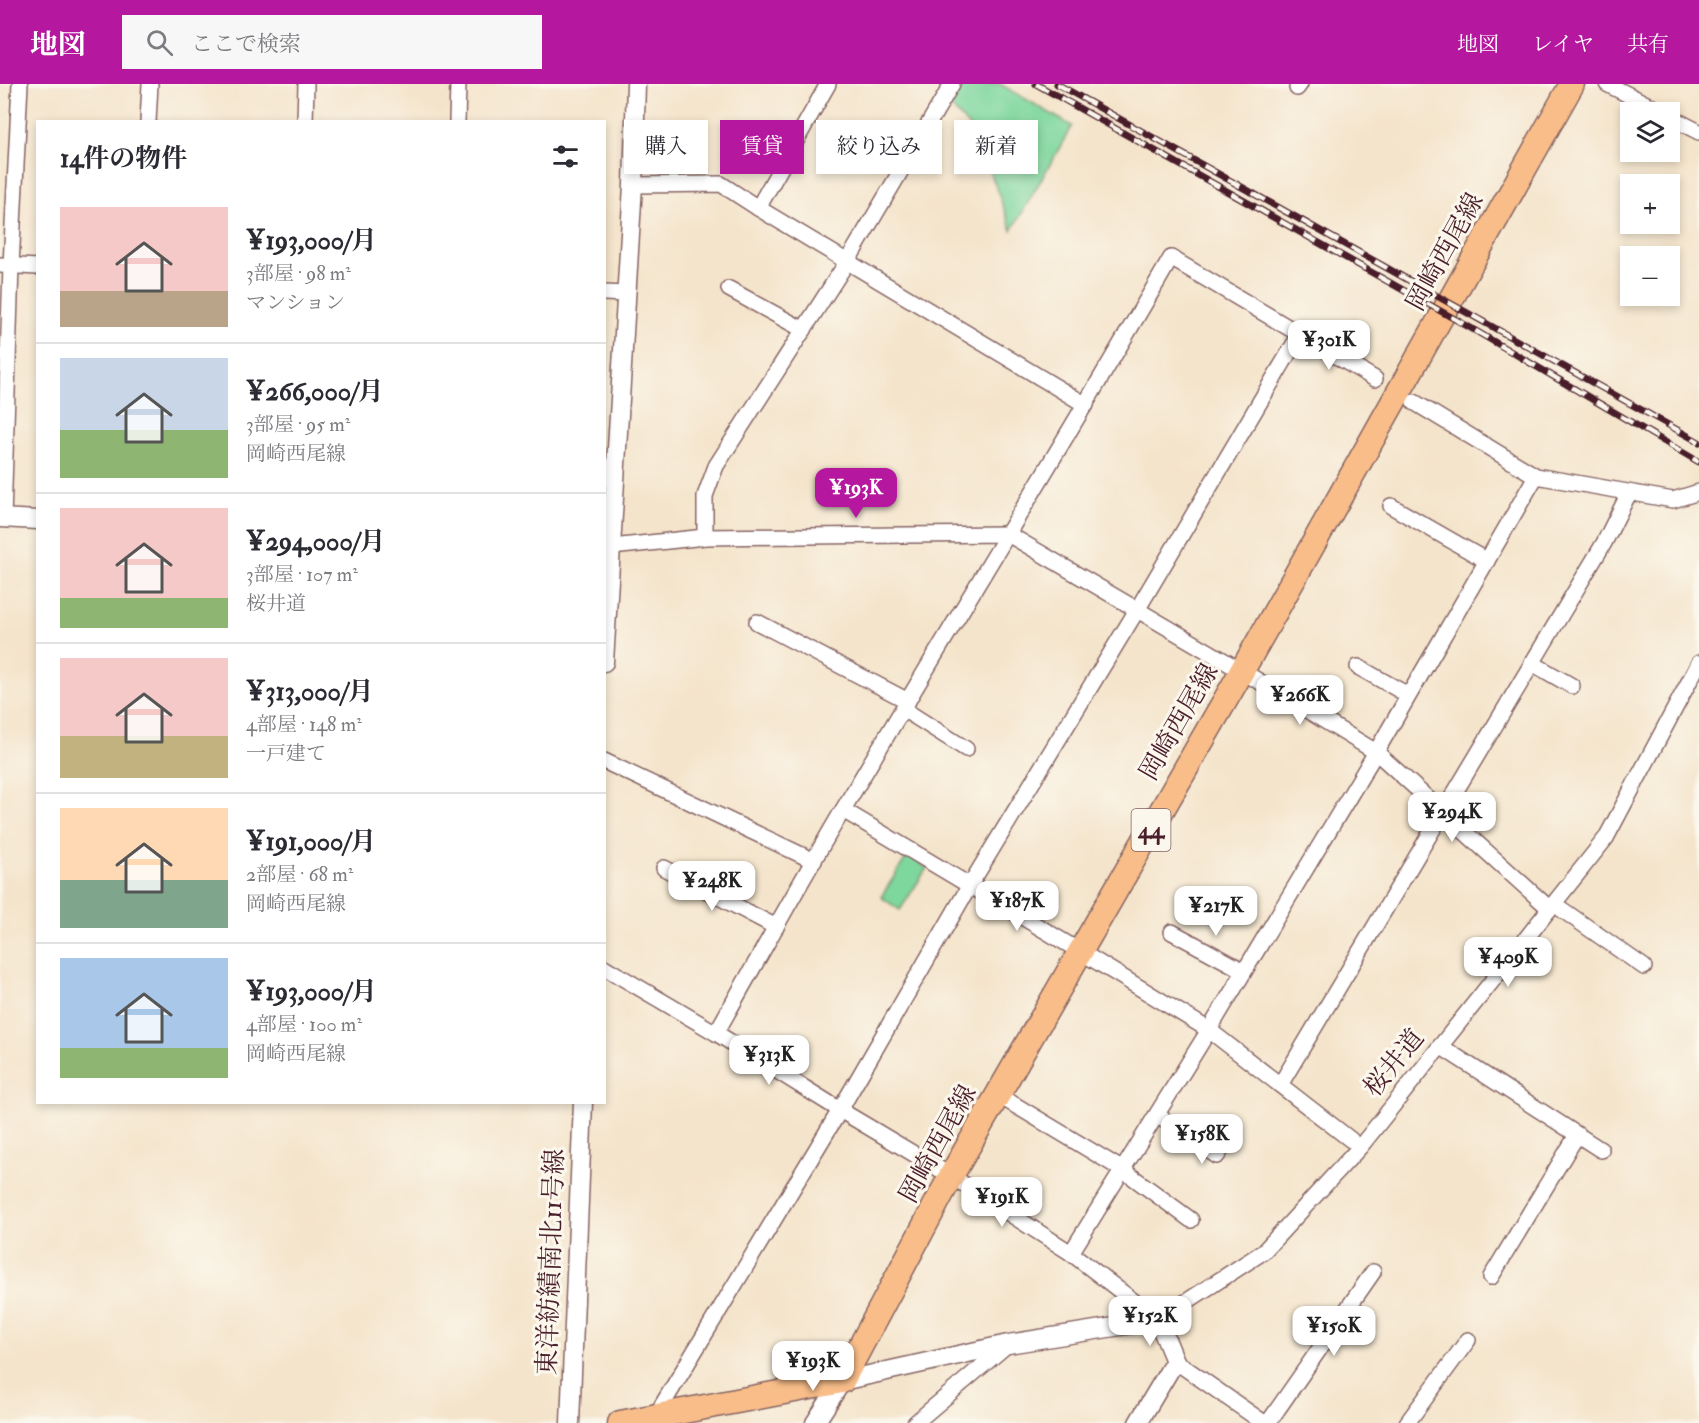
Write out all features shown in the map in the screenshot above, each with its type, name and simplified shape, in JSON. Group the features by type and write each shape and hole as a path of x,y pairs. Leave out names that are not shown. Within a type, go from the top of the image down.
{"main road":[{"name":"岡崎西尾線","path":"842,1381 951,1176 1241,672 1572,84"},
{"path":"620,1423 842,1381"}],"street":[{"path":"20,84 5,266 1,518 36,520"},
{"path":"148,120 150,84"},
{"path":"305,120 306,84"},
{"path":"457,120 458,84"},
{"path":"606,604 633,185 636,84"},
{"path":"758,208 828,84"},
{"path":"705,537 705,496 716,466 848,262 952,84"},
{"path":"1607,84 1642,102"},
{"path":"1680,122 1699,132"},
{"path":"633,185 721,184 1086,405"},
{"path":"716,1033 843,810 1172,258 1375,380"},
{"path":"5,266 36,267"},
{"path":"729,289 804,330"},
{"path":"606,293 626,294"},
{"path":"655,1417 840,1110 970,885 1137,610 1300,334"},
{"path":"1414,402 1536,476 1673,500 1699,492"},
{"path":"1071,1253 1209,1030 1376,752 1536,476"},
{"path":"1280,1085 1604,543 1629,493"},
{"path":"1391,506 1487,561"},
{"path":"608,547 705,537 1008,534 1376,752 1552,906 1644,967"},
{"path":"758,622 905,705 966,748"},
{"path":"1532,663 1572,686"},
{"name":"桜井道","path":"842,1381 1008,1344 1158,1320 1263,1252 1360,1147 1606,838 1699,663"},
{"path":"1358,667 1408,695"},
{"path":"606,762 814,861"},
{"path":"843,810 1209,1030 1350,1140"},
{"path":"664,868 776,927"},
{"path":"1172,932 1244,971"},
{"path":"606,967 951,1176 1071,1253 1158,1320 1175,1361 1266,1423 1373,1272"},
{"path":"1440,1046 1601,1150"},
{"path":"998,1095 1123,1170 1191,1220"},
{"name":"東洋紡績南北11号線","path":"570,1423 584,1104"},
{"path":"1157,1114 1218,1156 1235,1129"},
{"path":"1491,1277 1577,1135"},
{"path":"1407,1423 1468,1340"},
{"path":"915,1423 1008,1344"},
{"path":"1138,1423 1175,1361"},
{"path":"815,1423 842,1381"}],"green space":[{"path":"963,84 1000,84 1072,126 1012,230 991,174 1038,174 1038,120 963,120 951,107"},
{"path":"908,855 927,868 900,910 881,897"}],"railway":[{"path":"1036,84 1469,327 1699,462"},
{"path":"1057,84 1699,442"}]}
